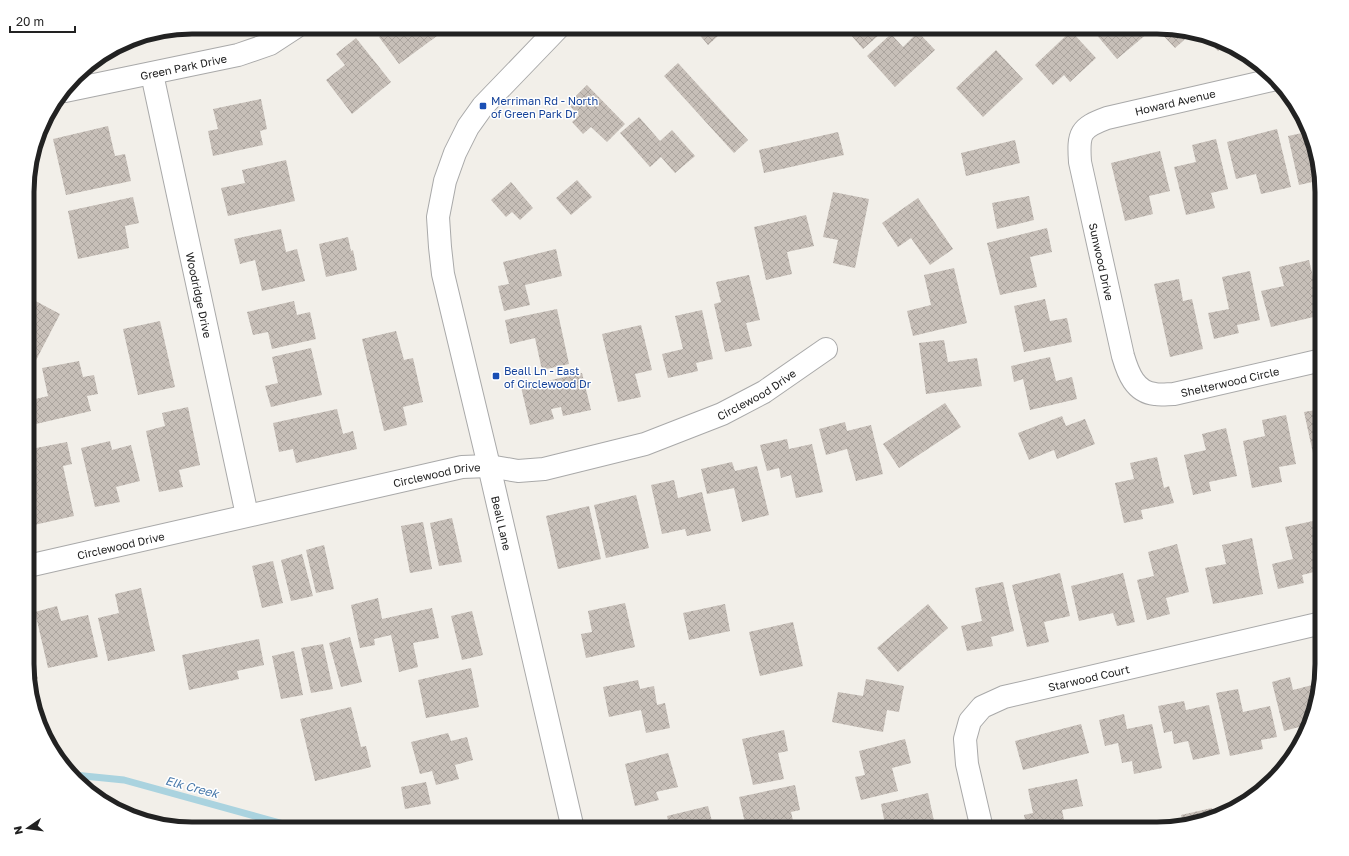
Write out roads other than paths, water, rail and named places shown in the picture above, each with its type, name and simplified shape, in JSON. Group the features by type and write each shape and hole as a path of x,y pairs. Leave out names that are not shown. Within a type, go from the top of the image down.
{"street":[{"name":"Green Park Drive","path":"72,90 238,55 270,44 285,34"},
{"name":"Beall Lane","path":"552,34 483,106 468,126 455,153 445,181 438,217 443,274 571,822"},
{"name":"Woodridge Drive","path":"152,74 247,515"},
{"name":"Howard Avenue","path":"1082,132 1091,124 1107,118 1270,81"},
{"name":"Sunwood Drive","path":"1082,132 1078,145 1083,177 1123,356 1128,373 1138,387"},
{"name":"Circlewood Drive","path":"34,565 462,467 489,466 518,471 544,469 645,444 722,414 764,392 826,349"},
{"name":"Shelterwood Circle","path":"1138,387 1154,394 1174,394 1315,362"},
{"name":"Starwood Court","path":"980,822 967,764 965,739 970,721 982,707 1004,697 1315,625"}],"waterway":[{"name":"Elk Creek","path":"80,776 124,780 277,822"}],"place":[{"name":"Merriman Rd - North of Green Park Dr","path":"483,106"},
{"name":"Beall Ln - East of Circlewood Dr","path":"496,376"}]}
